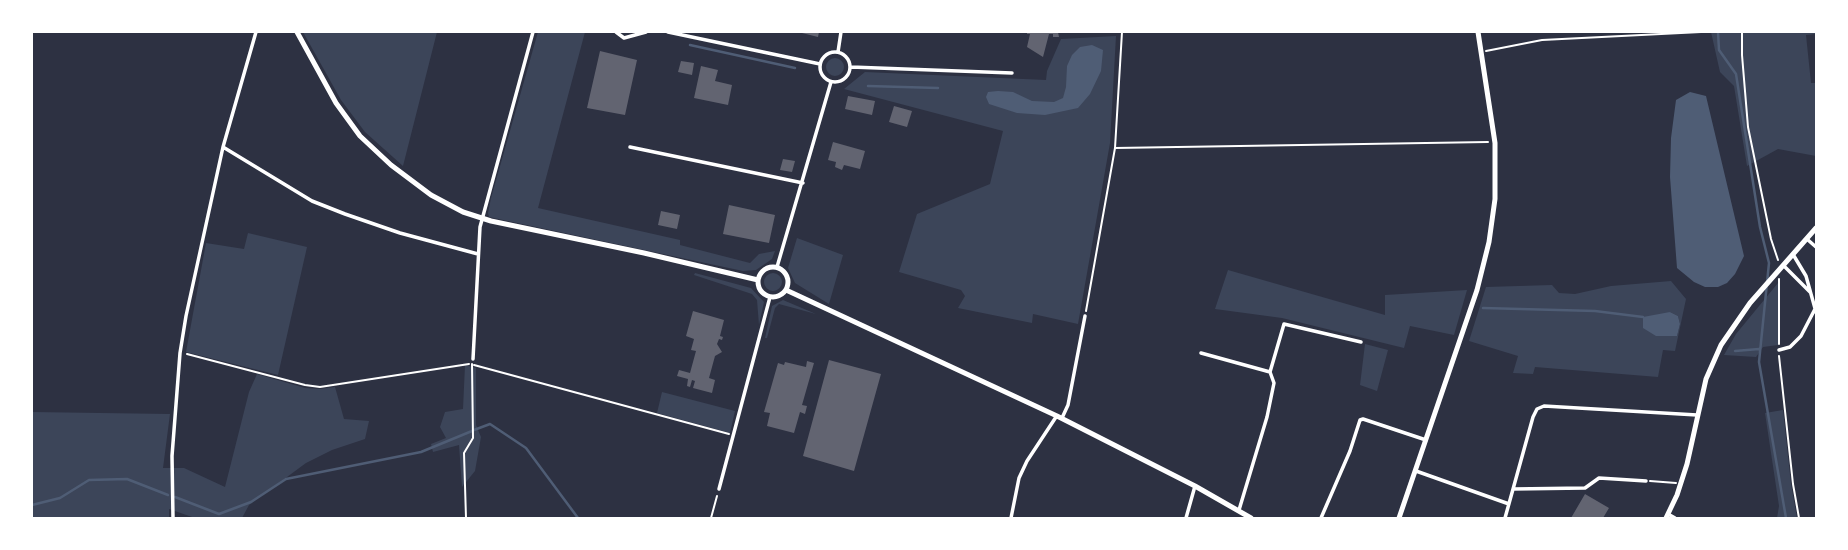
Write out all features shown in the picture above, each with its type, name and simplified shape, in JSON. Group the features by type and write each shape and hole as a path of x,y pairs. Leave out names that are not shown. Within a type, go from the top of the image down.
{"street":[{"path":"173,519 172,456 180,353 186,316 223,147 256,32"},
{"path":"297,32 336,103 360,136 391,165 431,195 463,212 482,218 758,280"},
{"path":"472,362 482,218 533,32"},
{"path":"616,32 624,38 646,32"},
{"path":"668,32 820,64"},
{"path":"838,52 841,32"},
{"path":"1399,519 1474,302 1485,261 1495,199 1495,143 1478,32"},
{"path":"838,52 846,55 851,67 845,79 831,82 824,77 820,64 829,53 838,52"},
{"path":"851,67 1012,73"},
{"path":"777,267 831,82"},
{"path":"631,146 803,183"},
{"path":"223,147 312,201 400,233 478,254"},
{"path":"1675,519 1667,516 1680,484 1706,379 1721,345 1761,291 1816,228"},
{"path":"1808,240 1816,247"},
{"path":"1779,350 1790,347 1801,336 1816,311 1806,276 1794,256"},
{"path":"777,267 787,277 786,290 779,296 770,297 762,292 758,280 763,271 777,267"},
{"path":"1782,269 1810,292"},
{"path":"786,290 1059,417 1195,485 1251,519"},
{"path":"719,489 770,297"},
{"path":"1011,519 1020,478 1027,461 1068,405 1085,316"},
{"path":"1239,510 1267,417 1274,383 1270,372 1284,324 1361,342"},
{"path":"1201,353 1270,372"},
{"path":"1505,519 1537,409 1544,406 1697,415"},
{"path":"1321,519 1360,420 1427,440"},
{"path":"1416,471 1509,504"},
{"path":"1513,489 1585,488 1599,478 1646,481"},
{"path":"1186,519 1195,485"}],"path":[{"path":"1085,316 1115,148 1122,32"},
{"path":"1482,52 1542,40 1700,32"},
{"path":"1742,32 1748,127 1771,239 1782,269 1779,350 1799,519"},
{"path":"1115,148 1495,143"},
{"path":"180,353 320,387 472,362 734,435"},
{"path":"466,519 464,453 473,438 472,362"},
{"path":"1646,481 1680,484"},
{"path":"711,519 719,489"}],"shaded area":[{"path":"303,32 437,32 403,166 365,132 341,100"},
{"path":"538,32 585,32 538,208 680,240 680,245 750,263 759,254 775,251 772,259 756,270 743,271 489,217 491,198"},
{"path":"1711,32 1816,32 1806,35 1811,83 1816,83 1816,156 1778,149 1747,166 1734,86 1720,72"},
{"path":"1116,36 1110,143 1078,324 1033,314 1032,323 958,308 965,296 961,290 899,272 917,214 990,184 1003,131 844,89 865,72 1046,80 1047,71 1061,39"},
{"path":"1092,45 1103,50 1101,71 1090,94 1078,108 1045,115 1017,113 989,104 986,97 988,92 998,91 1013,92 1032,101 1054,102 1063,98 1067,66 1072,55 1080,47"},
{"path":"831,58 839,58 844,67 842,74 831,76 826,71 826,63"},
{"path":"1690,92 1706,96 1744,256 1735,274 1727,283 1718,287 1705,287 1694,282 1677,268 1670,177 1671,138 1676,100"},
{"path":"248,233 307,247 278,375 186,352 206,243 244,249"},
{"path":"797,238 843,255 829,304 795,283 788,268"},
{"path":"1228,270 1385,315 1385,295 1467,290 1454,335 1410,326 1404,348 1282,318 1215,309"},
{"path":"695,273 751,288 764,302 759,325 757,300 752,294 694,275"},
{"path":"769,273 777,273 782,282 780,289 769,291 764,286 764,278"},
{"path":"1671,281 1686,299 1675,351 1663,350 1658,377 1535,367 1533,374 1513,373 1518,356 1469,341 1486,287 1552,285 1559,293 1575,294 1611,286","holes":["1670,312 1678,316 1680,324 1677,336 1656,336"]},
{"path":"1778,283 1778,345 1763,347 1756,357 1724,355 1736,334"},
{"path":"783,300 816,314 779,304 775,308 765,338 772,306"},
{"path":"1670,312 1678,316 1680,324 1677,336 1656,336 1643,328 1643,317"},
{"path":"1365,344 1388,350 1377,391 1360,385"},
{"path":"465,365 476,368 476,425 481,437 475,471 462,487 459,445 433,452 431,444 446,438 440,427 445,412 463,409"},
{"path":"257,374 305,388 335,387 344,419 369,421 365,439 332,450 306,463 249,505 242,518 195,518 169,509 169,518 32,518 32,412 170,414 163,468 184,468 225,487 249,392"},
{"path":"662,392 735,411 730,433 657,413"},
{"path":"1783,410 1797,518 1777,518 1779,506 1765,413"}],"building":[{"path":"798,32 819,32 818,37"},
{"path":"1027,32 1058,32 1059,37 1049,34 1043,57 1027,47 1030,34"},
{"path":"600,51 637,60 625,115 587,108"},
{"path":"681,61 694,63 692,75 678,72"},
{"path":"701,66 718,70 715,81 732,85 728,105 694,98"},
{"path":"848,96 875,101 872,115 845,109"},
{"path":"894,106 912,111 907,127 889,122"},
{"path":"833,142 865,151 860,169 844,165 842,170 835,167 836,162 828,160"},
{"path":"783,159 795,161 792,172 780,170"},
{"path":"729,205 775,215 769,243 723,234"},
{"path":"661,211 680,215 677,229 658,225"},
{"path":"693,311 724,320 720,336 723,337 717,344 722,352 715,356 709,378 715,380 712,393 693,388 695,381 692,380 690,387 687,386 688,379 677,376 679,370 690,373 696,351 691,350 694,339 686,336"},
{"path":"829,360 881,374 854,471 803,456"},
{"path":"807,361 814,363 802,405 807,406 805,414 800,412 794,433 767,426 770,413 764,412 778,363 806,367"},
{"path":"1585,494 1609,508 1603,518 1571,518"}],"waterway":[{"path":"1718,32 1719,50 1736,74 1760,227 1769,263 1759,362 1786,518"},
{"path":"690,45 795,68"},
{"path":"868,86 938,88"},
{"path":"1483,308 1595,311 1643,317"},
{"path":"1735,351 1759,349"},
{"path":"474,430 490,424 526,448 578,518"},
{"path":"175,497 219,514 251,502 286,479 421,452 472,431"},
{"path":"32,505 60,498 89,480 127,479 168,495"}]}
